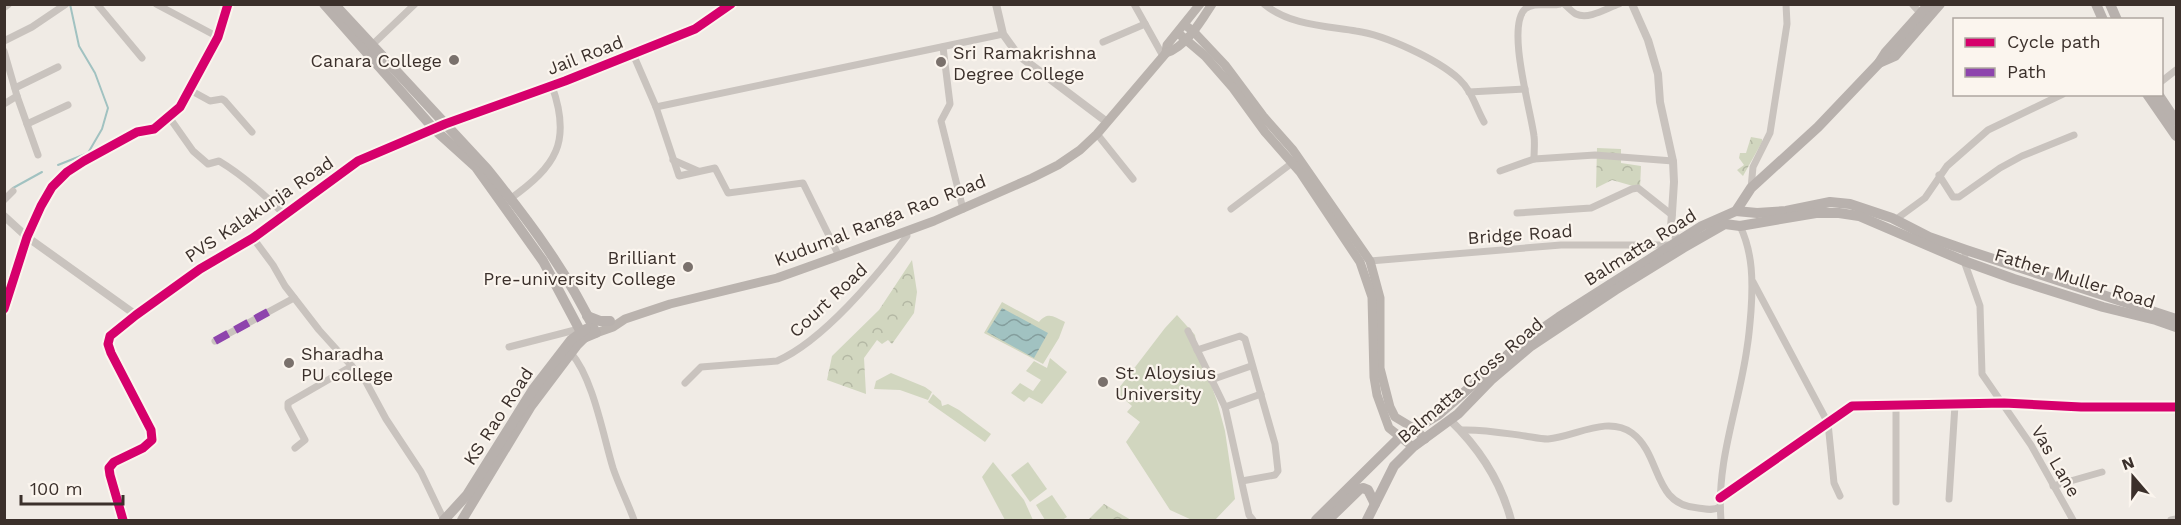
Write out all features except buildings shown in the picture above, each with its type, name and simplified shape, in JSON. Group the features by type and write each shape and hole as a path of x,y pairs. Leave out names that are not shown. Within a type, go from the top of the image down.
{"main road":[{"path":"324,4 434,129 476,168 543,261 577,330"},
{"path":"334,4 487,169 549,249 595,330 610,321"},
{"path":"1185,32 1212,4"},
{"path":"1736,211 1751,188 1818,127 1879,63 1929,4"},
{"path":"1879,63 1895,56 1940,4"},
{"path":"2096,4 2102,18"},
{"path":"1185,32 1198,8"},
{"path":"1185,32 1215,54 1308,171 1370,261 1380,298 1380,368 1390,407 1395,417 1415,429 1425,439"},
{"path":"1185,32 1292,163 1360,262 1372,297 1374,377 1377,395 1389,428 1413,447"},
{"name":"Kudumal Ranga Rao Road","path":"595,330 612,327 625,319 670,304 777,278 912,232 1058,165 1080,150 1097,134 1166,51 1174,50 1185,32"},
{"path":"2148,96 2176,136"},
{"path":"2159,96 2176,121"},
{"path":"1736,211 1757,213 1786,211 1830,202 1850,204 1895,220 1965,256 2176,319"},
{"path":"1736,211 1743,225"},
{"name":"Balmatta Road","path":"1316,520 1399,438 1438,415 1491,368 1539,331 1702,226 1736,211"},
{"name":"Balmatta Cross Road","path":"1366,520 1394,466 1413,447 1450,420 1491,380 1531,346 1683,248 1725,224 1743,225 1816,213 1839,213 1859,216 1965,256"},
{"name":"Father Muller Road","path":"1965,256 2052,292 2176,327"},
{"path":"587,316 600,321 625,319"},
{"name":"KS Rao Road","path":"577,330 595,330"},
{"name":"KS Rao Road","path":"444,520 467,495 534,388 571,353 577,330"},
{"name":"KS Rao Road","path":"462,520 577,330"},
{"path":"1328,520 1360,489 1368,490 1375,504"}],"street":[{"path":"4,7 8,4"},
{"path":"4,41 32,27 66,4"},
{"path":"97,4 142,58"},
{"path":"156,4 218,37"},
{"path":"4,309 27,237 41,206 60,177 137,132 154,129 180,106 218,37 228,4"},
{"path":"371,46 415,4"},
{"name":"Jail Road","path":"445,124 552,86 695,29 730,4"},
{"path":"996,4 1003,34 1018,56 1107,122"},
{"path":"1134,4 1145,24 1166,51"},
{"path":"1264,4 1287,18 1325,27 1360,31 1403,46 1460,80 1475,100 1484,122"},
{"path":"1534,159 1534,136 1518,45 1519,19 1524,10 1533,5 1562,4 1577,15 1583,15 1619,4"},
{"path":"1632,4 1648,40 1658,74 1660,102 1673,160 1671,228 1676,243"},
{"path":"1751,188 1753,167 1770,133 1787,24 1786,4"},
{"path":"1912,4 1921,14"},
{"path":"1103,42 1145,24"},
{"path":"656,107 1003,34"},
{"path":"943,47 950,104 941,121 963,209"},
{"path":"4,51 38,155"},
{"path":"633,54 656,107 679,176 715,168 728,193 803,183 839,256"},
{"path":"15,88 58,67"},
{"path":"2163,80 2176,70"},
{"path":"510,199 533,182 548,166 557,150 560,139 560,116 552,86"},
{"path":"1469,92 1525,89"},
{"path":"189,90 210,101 222,99 252,132"},
{"path":"4,104 17,96"},
{"path":"1895,220 1925,198 1931,192 1939,175 1953,159 1988,129 2059,96"},
{"path":"27,124 68,105"},
{"path":"169,117 200,158 208,164 219,161 260,189 285,214"},
{"name":"PVS Kalakunja Road","path":"123,520 110,468 114,462 143,448 152,440 151,430 108,344 110,336 200,269 253,238 358,161 445,124"},
{"path":"1097,134 1133,179"},
{"path":"1939,175 1953,197 1959,197 2000,168 2022,156 2074,135"},
{"path":"1500,171 1534,159 1594,155 1673,160"},
{"path":"673,160 699,171"},
{"path":"1231,209 1292,163"},
{"path":"1517,213 1591,208 1638,188 1672,215"},
{"path":"4,200 13,191"},
{"path":"6,220 136,315"},
{"path":"1722,520 1720,498 1726,443 1748,349 1753,282 1748,242 1743,225"},
{"name":"Court Road","path":"685,383 701,367 777,361 784,358 819,333 880,273 912,232"},
{"path":"253,238 319,330 366,382 386,419 421,472 444,520"},
{"name":"Bridge Road","path":"1370,261 1561,244 1676,243"},
{"name":"Vas Lane","path":"1965,256 1980,306 1982,374 2004,403 2031,446 2072,518"},
{"path":"1753,282 1828,423 1834,483 1840,496"},
{"path":"215,341 294,298"},
{"path":"509,347 577,330"},
{"path":"1188,331 1225,407 1252,520"},
{"path":"1197,350 1241,336 1245,339 1275,444 1278,473 1242,481"},
{"path":"571,353 577,360 590,390 614,471 634,520"},
{"path":"295,448 305,440 288,404 352,366"},
{"path":"1212,380 1251,366"},
{"path":"1225,407 1261,394"},
{"path":"1720,498 1852,406 2004,403 2176,408"},
{"path":"1896,405 1896,502"},
{"path":"1949,499 1955,405"},
{"path":"1450,420 1461,430 1491,471 1506,500 1511,520"},
{"path":"1461,430 1480,429 1548,439 1612,426 1630,432 1642,441 1664,488 1677,503 1693,508 1715,510 1720,507"},
{"path":"2053,486 2102,472"},
{"path":"2061,520 2072,518"},
{"path":"2171,520 2176,519"}],"green space":[{"path":"1751,137 1762,139 1762,142 1743,176 1737,170 1744,165 1739,158 1740,153 1746,153"},
{"path":"1597,148 1621,149 1621,163 1641,166 1640,188 1612,180 1596,188"},
{"path":"912,260 917,292 914,313 892,344 888,340 882,344 877,340 864,358 866,394 827,380 832,356 879,310"},
{"path":"1002,302 1039,322 1048,316 1065,322 1059,338 1043,364 984,333"},
{"path":"1177,315 1195,335 1225,431 1235,499 1215,520 1192,520 1170,510 1126,442 1140,422 1127,412 1132,406 1116,392"},
{"path":"1050,358 1067,372 1042,404 1029,397 1024,402 1011,393 1020,383 1033,391 1041,380 1026,371 1034,361 1047,368"},
{"path":"891,373 932,392 928,400 900,390 874,389 876,381"},
{"path":"933,394 941,401 942,406 948,404 959,410 991,434 985,442 928,402"},
{"path":"993,462 1024,500 1033,520 1005,520 982,477"},
{"path":"1028,462 1047,489 1030,502 1011,475"},
{"path":"1052,495 1067,517 1062,520 1045,520 1036,505"},
{"path":"1104,504 1131,520 1088,520"}],"water":[{"path":"1002,308 1048,333 1034,358 987,332"}],"waterway":[{"path":"58,165 88,153 102,129 108,108 95,73 79,46 70,4"},
{"path":"13,188 42,172"}],"marked path":[{"path":"215,341 268,312"}],"cycle path":[{"path":"4,309 27,237 52,187 67,172 84,161 137,132 154,129 180,107 218,37 228,4"},
{"path":"123,520 109,468 114,462 143,448 152,440 151,430 111,353 108,344 110,336 200,269 253,238 358,161 445,124 565,81 695,29 731,4"},
{"path":"1720,498 1852,406 2004,403 2081,407 2176,407"}],"place":[{"name":"Canara College","path":"454,60"},
{"name":"Sri Ramakrishna Degree College","path":"941,62"},
{"name":"Brilliant Pre-university College","path":"688,267"},
{"name":"Sharadha PU college","path":"289,363"},
{"name":"St. Aloysius University","path":"1103,382"}]}
